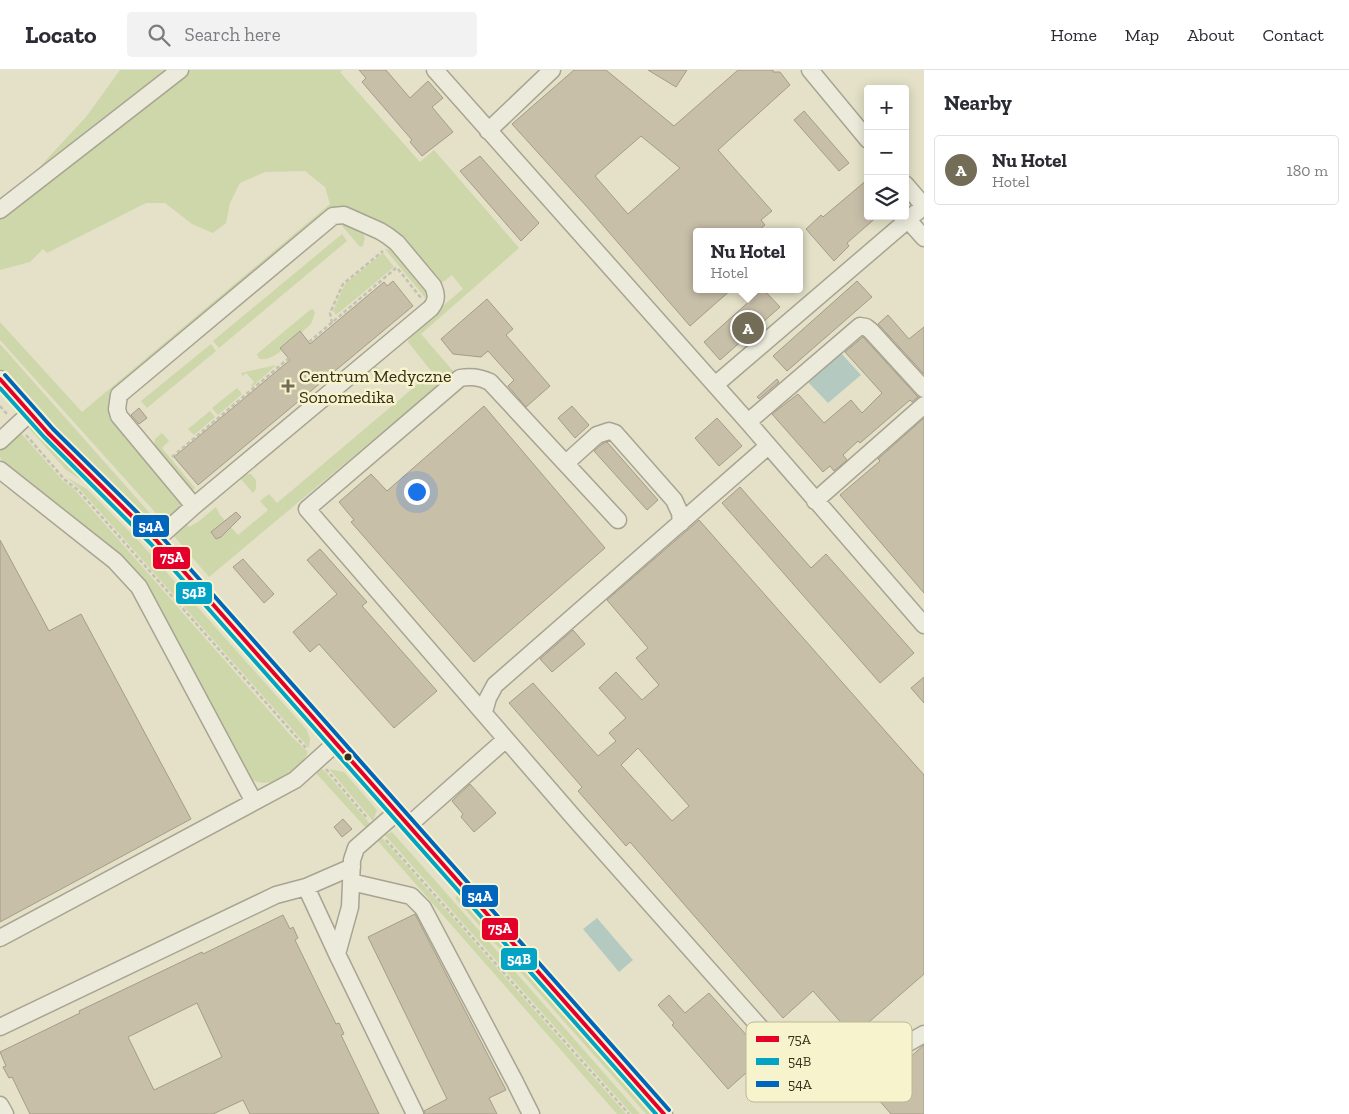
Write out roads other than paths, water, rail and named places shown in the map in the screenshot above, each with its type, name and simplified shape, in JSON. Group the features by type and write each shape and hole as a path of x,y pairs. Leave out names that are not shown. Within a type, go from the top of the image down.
{"street":[{"path":"0,210 180,70"},
{"path":"435,70 748,422 924,625"},
{"path":"488,131 552,70"},
{"path":"810,70 864,135"},
{"path":"909,189 924,206 909,219"},
{"path":"156,540 194,506 432,308 436,302 433,286 397,243 380,230 344,216 333,216 119,395 116,409 119,416 194,506"},
{"path":"715,385 908,220 924,238"},
{"path":"748,422 860,326 866,327 871,331 924,389"},
{"path":"618,520 490,382 480,378 469,377 460,378 308,509 506,739 755,1022"},
{"path":"0,379 48,433 156,540 664,1114"},
{"path":"815,501 924,404"},
{"path":"0,441 30,413"},
{"path":"566,463 597,435 610,431 615,433 674,500 680,513 681,523"},
{"path":"484,712 488,698 495,685 768,446"},
{"path":"0,470 115,561 138,587 254,802"},
{"path":"409,825 506,739"},
{"path":"0,938 295,780 336,743"},
{"path":"337,954 350,907 356,848 397,812"},
{"path":"0,1027 276,895 352,875 411,896 423,908 527,1113"},
{"path":"306,887 414,1114"},
{"path":"912,1041 924,1034"},
{"path":"0,1105 4,1114"}],"place":[{"name":"Nu Hotel","path":"748,328"},
{"name":"Centrum Medyczne Sonomedika","path":"288,386"}]}
